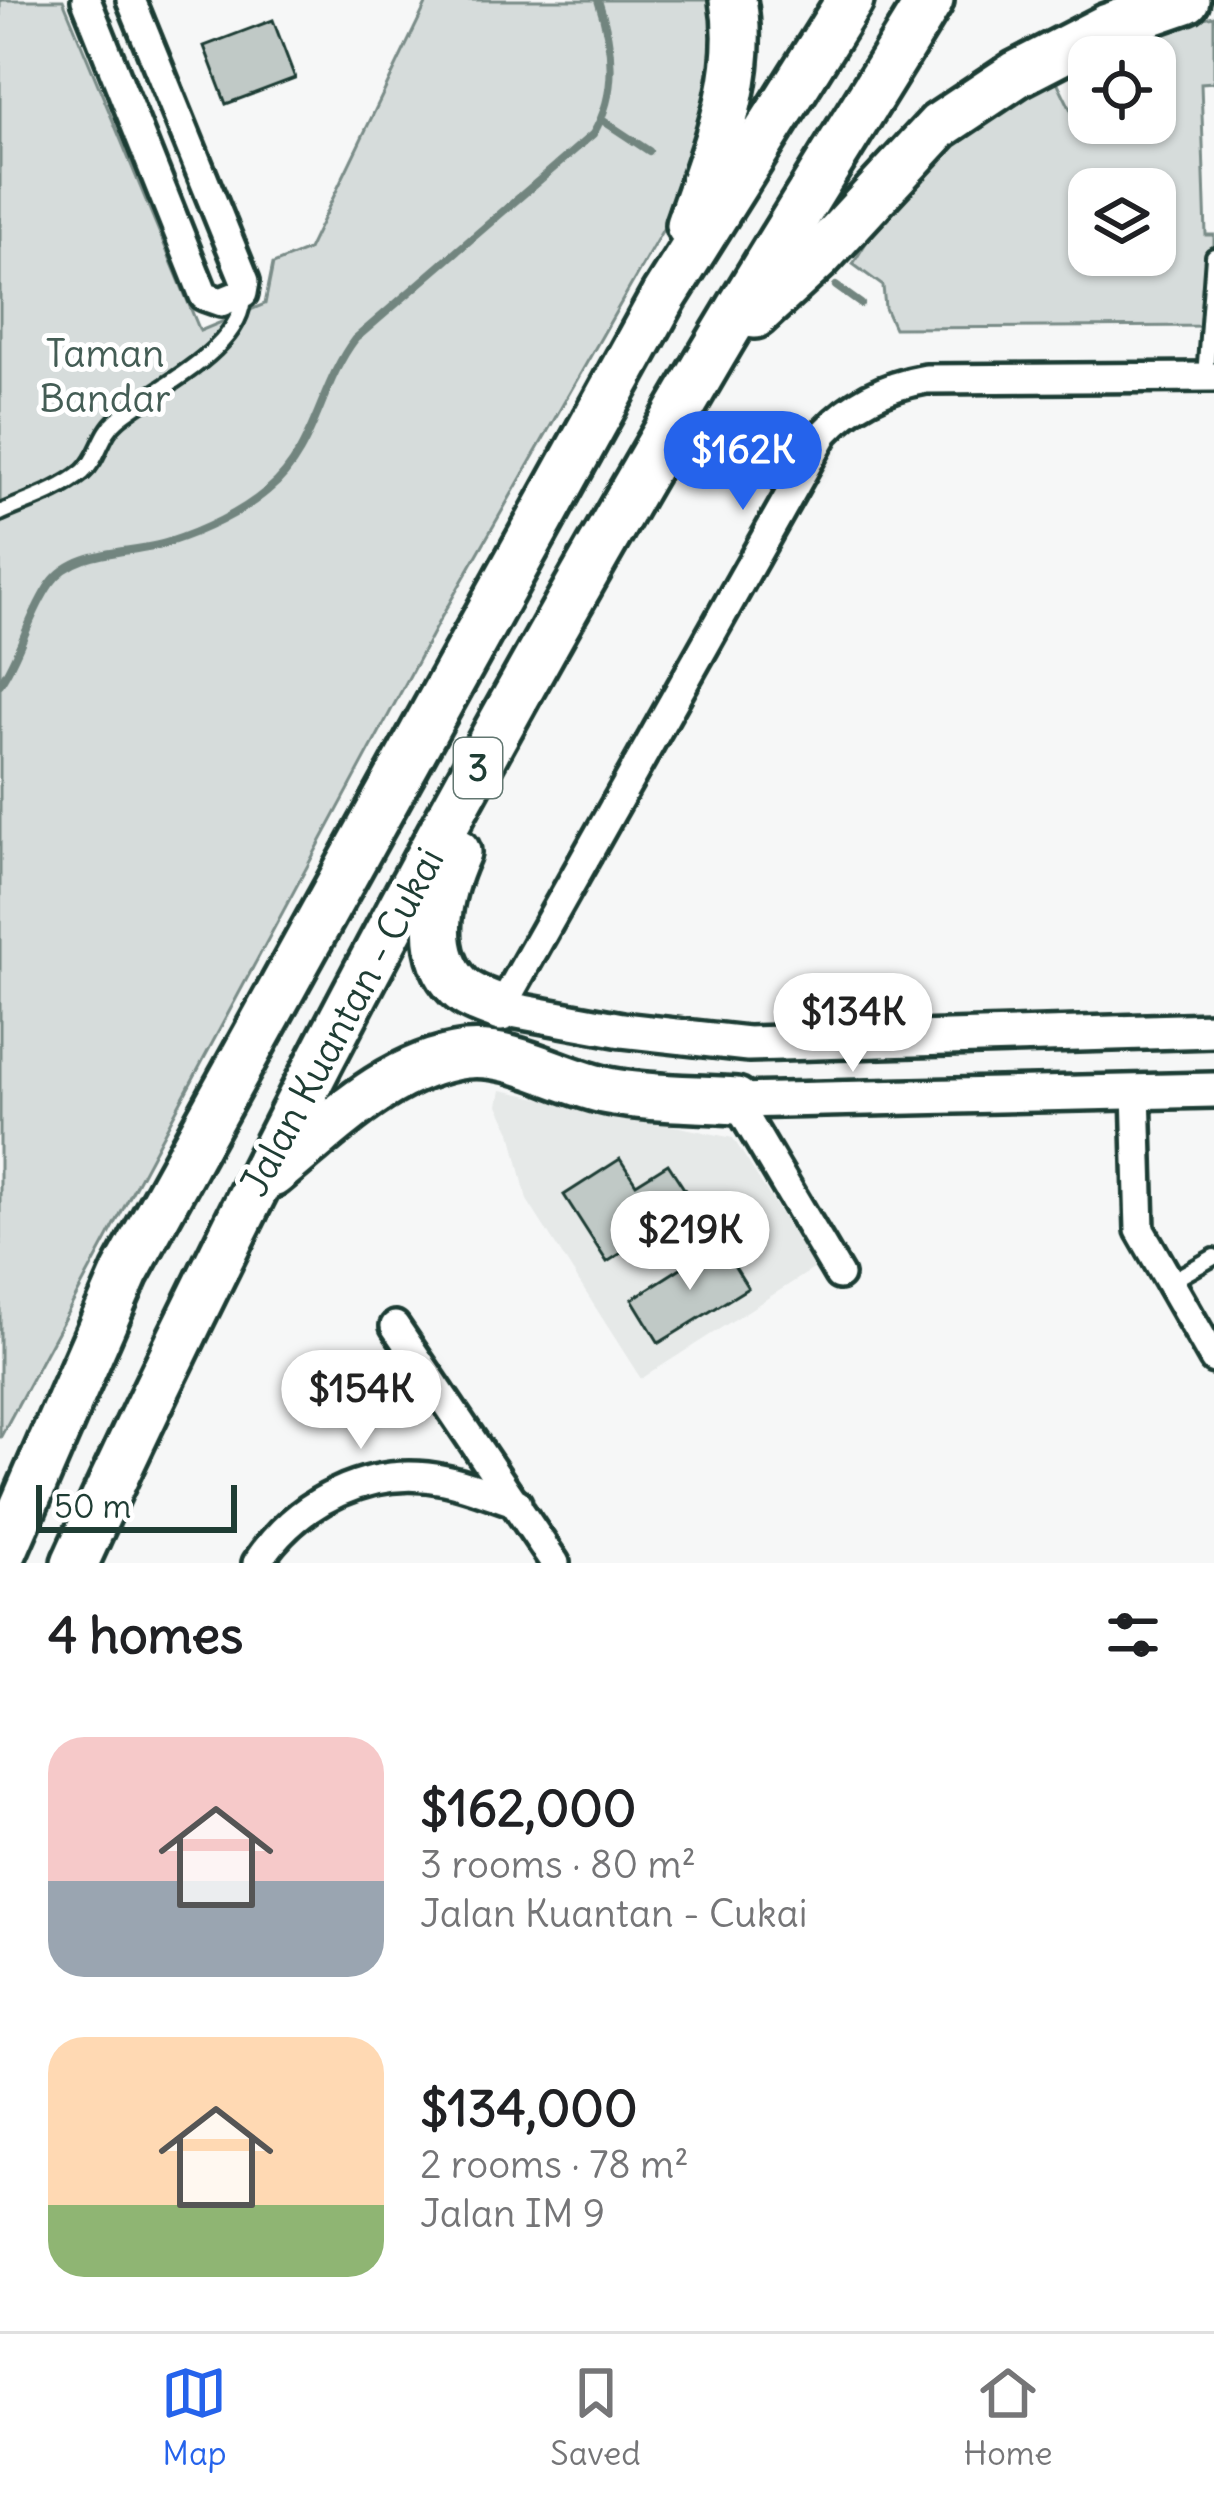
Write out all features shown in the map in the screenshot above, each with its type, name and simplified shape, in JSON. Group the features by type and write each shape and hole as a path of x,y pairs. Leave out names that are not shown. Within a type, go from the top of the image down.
{"highway":[{"path":"664,296 731,94 737,23 733,0"},
{"name":"Jalan Kuantan - Cukai","path":"0,1560 125,1273 664,296 850,0"},
{"name":"Jalan Kuantan - Cukai","path":"75,1563 252,1190 527,676 714,352 930,0"},
{"path":"714,352 818,257 939,126 1017,74 1108,27 1186,0"},
{"path":"501,1007 470,996 455,984 444,964 437,922 451,865 527,676"},
{"path":"252,1190 380,1088 423,1066 462,1056 489,1054 608,1091 736,1101"}],"street":[{"path":"86,0 205,296 220,302 242,292 245,281 131,0"},
{"path":"1209,377 926,379 898,383 846,409 825,432 501,1007 622,1030 748,1044 1214,1030"},
{"path":"839,1275 736,1101 1214,1090"},
{"path":"1136,1091 1140,1229 1214,1359"},
{"path":"395,1326 555,1563"},
{"path":"257,1563 284,1528 316,1502 354,1486 397,1476 443,1479 517,1503"}],"lane":[{"path":"1209,377 1214,256"},
{"path":"0,513 82,473 119,418 176,382 225,338 238,321 242,292"},
{"path":"1168,1283 1214,1258"}],"shaded area":[{"path":"501,1090 733,1138 815,1268 641,1379 527,1200 511,1132 498,1105"}],"green space":[{"name":"Taman Bandar","path":"0,0 63,0 200,331 265,304 273,264 308,250 428,0 711,0 713,80 682,196 438,623 0,1438"},
{"path":"1214,16 1214,82 1201,83 1206,235 1214,235 1214,326 894,328 885,308 883,286 853,264 894,197 951,136 1052,71 1068,104 1068,144 1176,144 1176,36 1132,36"}],"building":[{"path":"273,20 295,78 226,104 204,46"},
{"path":"620,1159 636,1184 668,1164 696,1207 607,1262 564,1195"},
{"path":"720,1243 748,1288 659,1343 632,1299"}],"waterway":[{"path":"0,684 43,596 61,572 89,558 154,546 195,532 234,514 268,490 284,475 307,438 355,339 593,134 610,85 607,34 598,0"},
{"path":"602,120 649,151"},
{"path":"836,286 861,304"}]}
